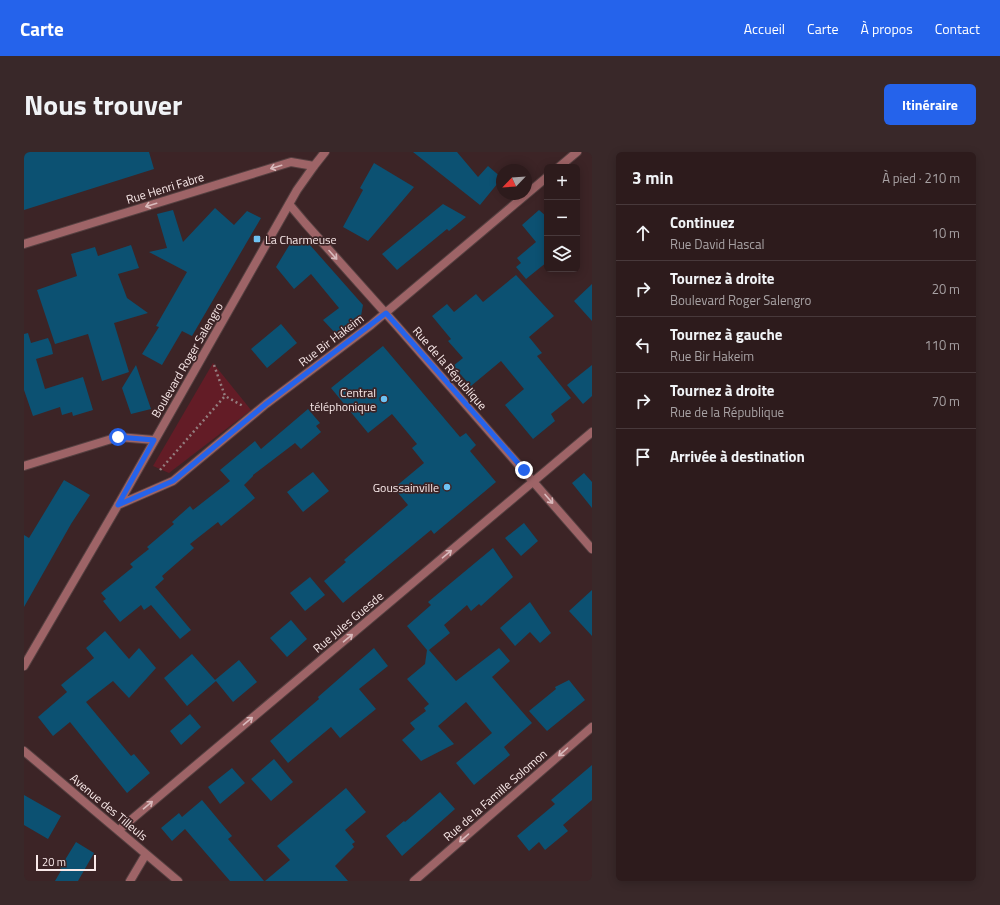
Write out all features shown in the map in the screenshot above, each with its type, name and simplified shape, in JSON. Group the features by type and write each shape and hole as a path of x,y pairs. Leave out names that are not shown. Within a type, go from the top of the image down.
{"street":[{"name":"Boulevard Roger Salengro","path":"24,666 205,354 289,204 325,152"},
{"path":"563,164 577,152"},
{"name":"Rue Henri Fabre","path":"24,244 291,162 314,166"},
{"name":"Rue Bir Hakeim","path":"118,505 173,481 266,404 386,313 544,180"},
{"name":"Rue de la République","path":"289,204 592,549"},
{"name":"Rue Jules Guesde","path":"119,830 592,432"},
{"path":"24,466 118,437 154,440"},
{"name":"Rue de la Famille Solomon","path":"414,881 592,727"},
{"name":"Avenue des Tilleuls","path":"24,751 178,881"},
{"path":"130,881 146,854"}],"path":[{"path":"149,492 160,469 225,396 213,363 205,354"}],"shaded area":[{"path":"213,363 251,410 169,473 153,466"}],"building":[{"path":"24,152 149,152 154,169 24,210"},
{"path":"413,152 457,152 478,177 488,166 496,173 496,185 480,205"},
{"path":"374,163 414,187 368,241 343,227 363,190 360,188"},
{"path":"443,204 466,217 449,231 447,229 397,270 382,254"},
{"path":"215,208 234,225 247,211 261,218 192,336 182,331 162,365 142,354 159,327 156,326 187,272 149,252 167,248 157,214 173,210 183,242"},
{"path":"539,210 544,214 544,264 526,279 516,267 521,263 517,258 536,242 522,225"},
{"path":"302,236 363,305 361,316 337,335 323,320 339,308 311,274 294,289 276,267 290,244"},
{"path":"131,245 139,268 118,274 127,298 148,313 114,323 129,372 102,381 88,334 55,344 37,290 77,276 71,254 95,247 98,256"},
{"path":"516,275 554,316 529,337 542,353 537,356 571,398 551,414 555,421 533,439 505,405 524,389 501,361 471,386 453,366 463,358 448,341 451,339 432,316 447,304 454,312 476,294 483,302"},
{"path":"592,284 592,321 574,301"},
{"path":"281,324 297,343 267,368 251,349"},
{"path":"28,333 31,343 48,338 51,345 53,354 36,359 45,389 83,377 93,410 73,416 72,412 62,415 60,407 33,416 24,390 24,334"},
{"path":"383,346 460,437 466,433 476,445 470,451 496,482 434,534 431,530 343,603 324,581 346,562 344,560 408,505 394,488 424,463 412,448 417,444 392,414 368,433 331,388"},
{"path":"136,365 151,409 131,414 122,388"},
{"path":"592,365 592,396 583,404 567,385"},
{"path":"308,409 320,423 316,426 321,432 301,449 295,443 253,475 244,485 255,498 221,526 218,522 190,544 194,548 162,576 164,579 155,587 191,630 180,639 151,605 144,610 141,605 120,622 103,601 106,599 101,593 133,567 130,564 149,549 147,547 174,524 172,522 190,506 193,510 230,481 220,470 255,441 261,449"},
{"path":"313,472 329,491 303,512 287,492"},
{"path":"584,473 592,482 592,508 572,483"},
{"path":"64,480 90,495 71,524 24,607 24,535 29,538"},
{"path":"524,523 538,541 521,556 505,538"},
{"path":"493,548 513,577 481,606 479,604 471,611 467,605 444,625 450,633 429,650 456,681 499,648 510,661 492,677 532,723 504,747 510,755 474,785 456,763 492,733 466,702 438,726 454,744 421,761 402,740 415,729 410,723 426,711 424,708 429,704 407,679 425,664 427,650 407,626 431,605 428,602"},
{"path":"310,577 325,595 305,611 290,593"},
{"path":"592,590 592,636 569,611"},
{"path":"530,602 551,633 540,643 530,632 515,646 500,628"},
{"path":"291,620 307,639 287,657 270,638"},
{"path":"105,631 129,659 139,648 156,668 129,698 113,681 86,702 131,756 134,754 150,773 127,793 70,722 53,736 38,717 67,692 61,685 94,658 86,648"},
{"path":"374,648 388,666 359,689 376,709 340,738 331,727 288,763 270,741 319,699 318,697"},
{"path":"192,654 215,680 239,660 257,682 233,702 216,681 187,706 164,678"},
{"path":"569,680 585,700 547,731 529,711 556,689 555,687"},
{"path":"190,714 201,727 181,745 170,731"},
{"path":"274,759 293,782 271,801 251,779"},
{"path":"592,765 592,800 563,825 568,831 545,850 539,842 529,851 517,836 555,804 551,800"},
{"path":"232,768 245,783 220,804 208,787"},
{"path":"346,788 366,812 345,830 355,842 352,844 354,847 335,866 348,881 265,881 290,860 277,846"},
{"path":"440,792 455,809 402,856 386,836"},
{"path":"24,795 61,816 48,839 24,825"},
{"path":"202,800 232,836 228,839 264,881 230,881 185,829 172,841 161,828 179,813 182,817"},
{"path":"76,842 94,853 78,881 55,881 62,869 60,868"}],"place":[{"name":"La Charmeuse","path":"257,239"},
{"name":"Central téléphonique","path":"384,399"},
{"name":"Goussainville","path":"447,487"}],"route":[{"path":"118,437 154,440 118,505 173,481 266,404 386,313 524,470"}]}
